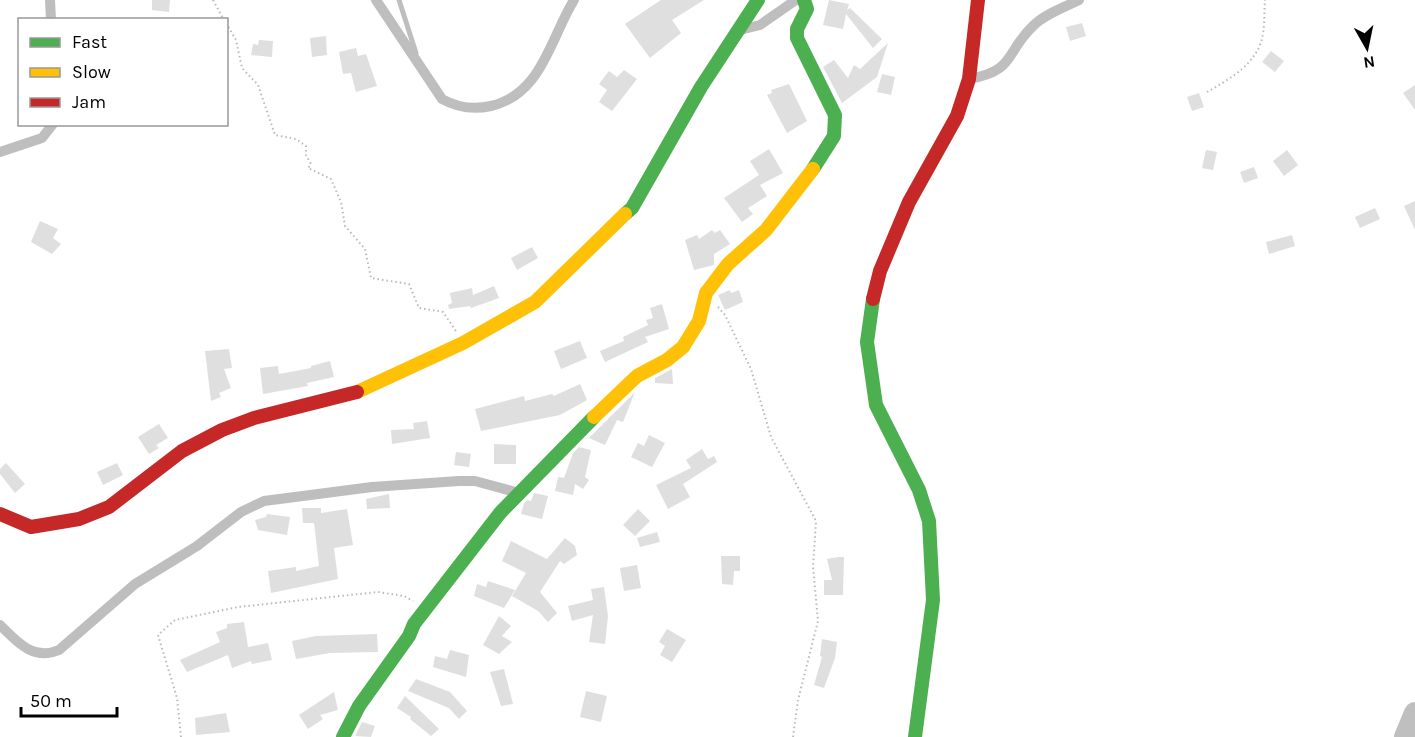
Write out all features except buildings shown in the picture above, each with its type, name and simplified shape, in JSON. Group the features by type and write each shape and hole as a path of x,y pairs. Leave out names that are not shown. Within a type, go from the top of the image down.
{"main road":[{"path":"0,514 31,526 79,519 109,507 182,451 222,430 254,418 353,394 463,343 535,302 632,208 735,32 758,0"},
{"path":"343,737 359,706 426,608 486,531 519,493 637,376 679,351 699,321 706,293 728,264 766,230 834,136 835,115 797,38 797,29 807,9 804,0"},
{"path":"915,737 933,600 929,521 919,490 876,405 867,342 870,309 880,272 909,202 957,116 969,79 978,0"}],"street":[{"path":"50,0 51,18"},
{"path":"376,0 442,99 455,107 480,108 506,103 524,90 538,72 559,24 574,0"},
{"path":"735,32 760,25 796,0"},
{"path":"969,79 997,72 1006,64 1035,24 1078,0"},
{"path":"0,152 42,138 51,126"},
{"path":"0,625 32,652 51,653 59,650 135,584 197,546 244,510 270,499 372,487 459,481 475,481 519,493"}],"lane":[{"path":"399,0 418,61"}],"path":[{"path":"213,0 223,18"},
{"path":"1207,92 1238,73 1255,56 1263,35 1265,0"},
{"path":"228,26 236,40 242,68 258,85 275,135 296,139 306,146 306,155 311,164 308,168 331,179 340,202 345,226 364,249 371,278 409,285 419,308 443,312 463,343"},
{"path":"706,293 725,315 739,342 751,369 771,437 816,521 813,567 818,621 798,700 793,737"},
{"path":"181,737 177,698 158,635 175,620 238,607 378,592 404,596 426,608"}],"waterway":[{"path":"1405,737 1415,713"}],"traffic: fast":[{"path":"625,214 632,208 701,87 758,0"},
{"path":"804,0 807,9 797,29 797,38 835,115 834,136 813,169"},
{"path":"873,299 867,342 876,405 919,490 929,521 933,600 915,737"},
{"path":"343,737 359,706 409,636 414,624 500,513 594,417"}],"traffic: slow":[{"path":"594,417 637,376 667,360 683,347 699,321 706,293 728,264 766,230 813,169"},
{"path":"357,392 463,343 535,302 625,214"}],"traffic: jam":[{"path":"873,299 880,271 909,202 957,116 969,79 978,0"},
{"path":"0,514 31,527 79,519 109,507 182,451 222,430 254,418 357,392"}]}
